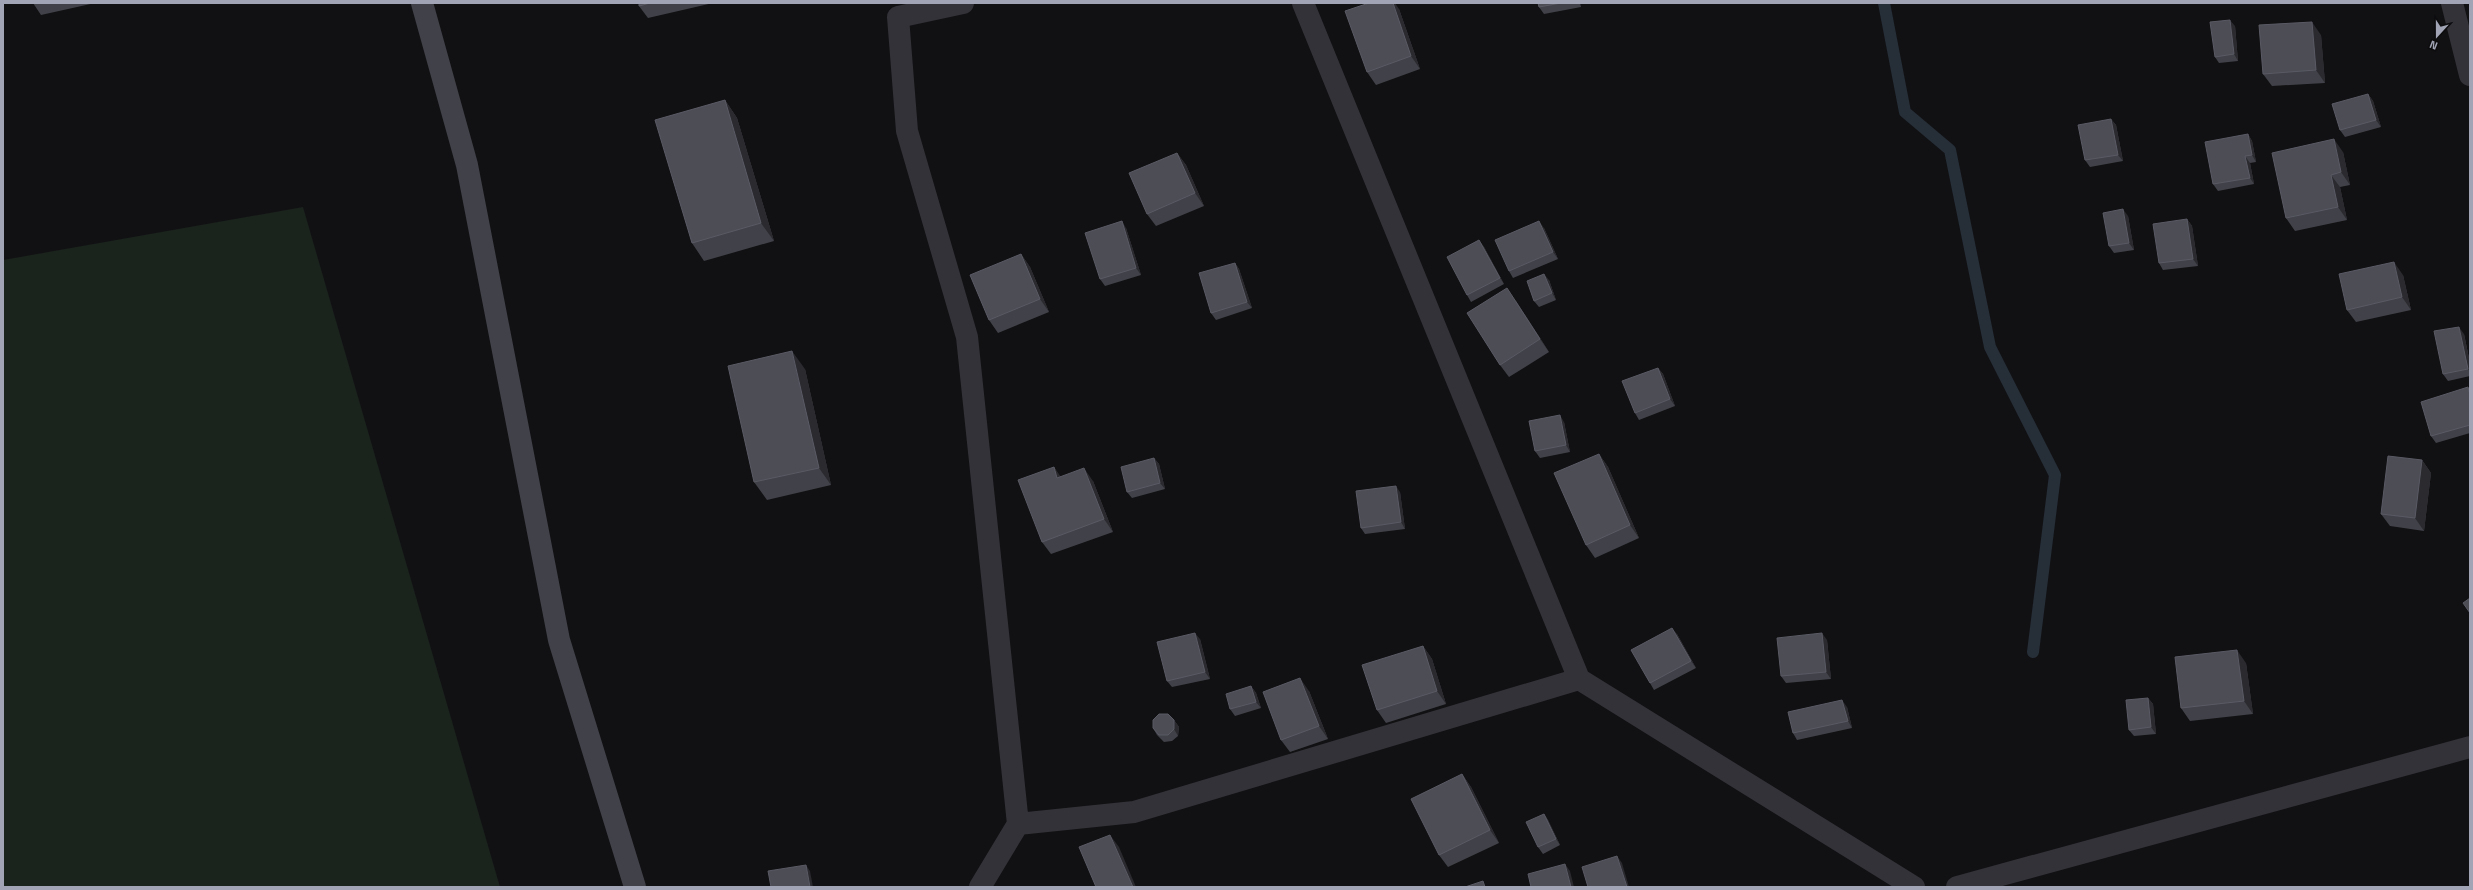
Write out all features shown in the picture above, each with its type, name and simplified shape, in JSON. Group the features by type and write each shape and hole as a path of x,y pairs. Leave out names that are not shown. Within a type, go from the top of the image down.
{"main road":[{"path":"422,3 467,165 559,640 635,887"}],"street":[{"path":"963,3 898,17 907,131 967,337 1018,824 980,887"},
{"path":"1303,3 1579,679 1914,887"},
{"path":"2452,3 2470,75"},
{"path":"1018,824 1134,812 1579,679"},
{"path":"1957,887 2470,747"}],"shaded area":[{"path":"303,207 500,887 3,887 3,260"}],"building":[{"path":"639,3 650,3 639,6"},
{"path":"1369,3 1393,3 1411,56 1367,72 1345,11"},
{"path":"1538,3 1561,3 1539,7"},
{"path":"2230,20 2234,54 2215,57 2210,22"},
{"path":"2312,22 2316,70 2263,74 2259,25"},
{"path":"2368,94 2376,120 2340,130 2332,104"},
{"path":"725,100 761,223 692,243 655,120"},
{"path":"2111,119 2118,155 2085,160 2078,125"},
{"path":"2248,134 2252,155 2245,156 2250,178 2213,184 2205,142"},
{"path":"2334,139 2341,172 2331,175 2338,207 2286,218 2272,153"},
{"path":"1177,153 1195,193 1147,214 1129,173"},
{"path":"2123,209 2129,243 2109,246 2103,213"},
{"path":"2187,219 2193,259 2159,263 2153,224"},
{"path":"1122,221 1136,268 1100,279 1085,233"},
{"path":"1539,221 1553,252 1509,271 1495,240"},
{"path":"1479,240 1500,278 1467,295 1447,257"},
{"path":"1021,254 1040,299 989,320 970,275"},
{"path":"2394,262 2402,297 2347,310 2339,274"},
{"path":"1235,263 1247,302 1211,313 1199,273"},
{"path":"1544,274 1552,293 1534,301 1527,281"},
{"path":"1507,288 1540,339 1500,365 1467,313"},
{"path":"2459,327 2468,369 2443,374 2434,331"},
{"path":"792,351 819,468 754,482 728,366"},
{"path":"1658,368 1670,399 1635,413 1622,381"},
{"path":"2468,387 2470,395 2470,425 2431,436 2421,402"},
{"path":"1560,415 1566,445 1535,451 1529,421"},
{"path":"1599,454 1630,525 1586,545 1554,473"},
{"path":"2388,456 2422,460 2415,518 2381,514"},
{"path":"1154,458 1160,483 1127,492 1121,467"},
{"path":"1054,467 1057,478 1084,468 1104,519 1042,542 1018,480"},
{"path":"1396,486 1401,522 1361,528 1356,491"},
{"path":"2470,598 2470,613 2463,603"},
{"path":"1672,628 1691,661 1650,683 1631,650"},
{"path":"1195,633 1205,672 1167,681 1157,642"},
{"path":"1822,633 1826,672 1781,676 1777,638"},
{"path":"1423,646 1437,691 1377,710 1362,665"},
{"path":"2237,650 2244,701 2181,708 2175,657"},
{"path":"1300,678 1319,726 1281,740 1263,692"},
{"path":"1251,686 1256,702 1230,709 1226,694"},
{"path":"2148,698 2151,727 2129,730 2126,700"},
{"path":"1842,700 1848,721 1793,733 1788,712"},
{"path":"1159,714 1168,714 1174,720 1174,729 1168,735 1159,735 1153,728 1153,720"},
{"path":"1462,774 1490,830 1439,855 1411,799"},
{"path":"1544,814 1556,839 1538,847 1526,822"},
{"path":"1110,835 1133,887 1096,887 1079,847"},
{"path":"1617,856 1627,887 1588,887 1582,867"},
{"path":"1565,864 1571,887 1531,887 1528,874"},
{"path":"806,865 810,887 771,887 768,871"},
{"path":"1483,881 1485,887 1465,887"}],"waterway":[{"path":"1884,3 1905,112 1950,150 1990,347 2055,475 2033,652"}]}
